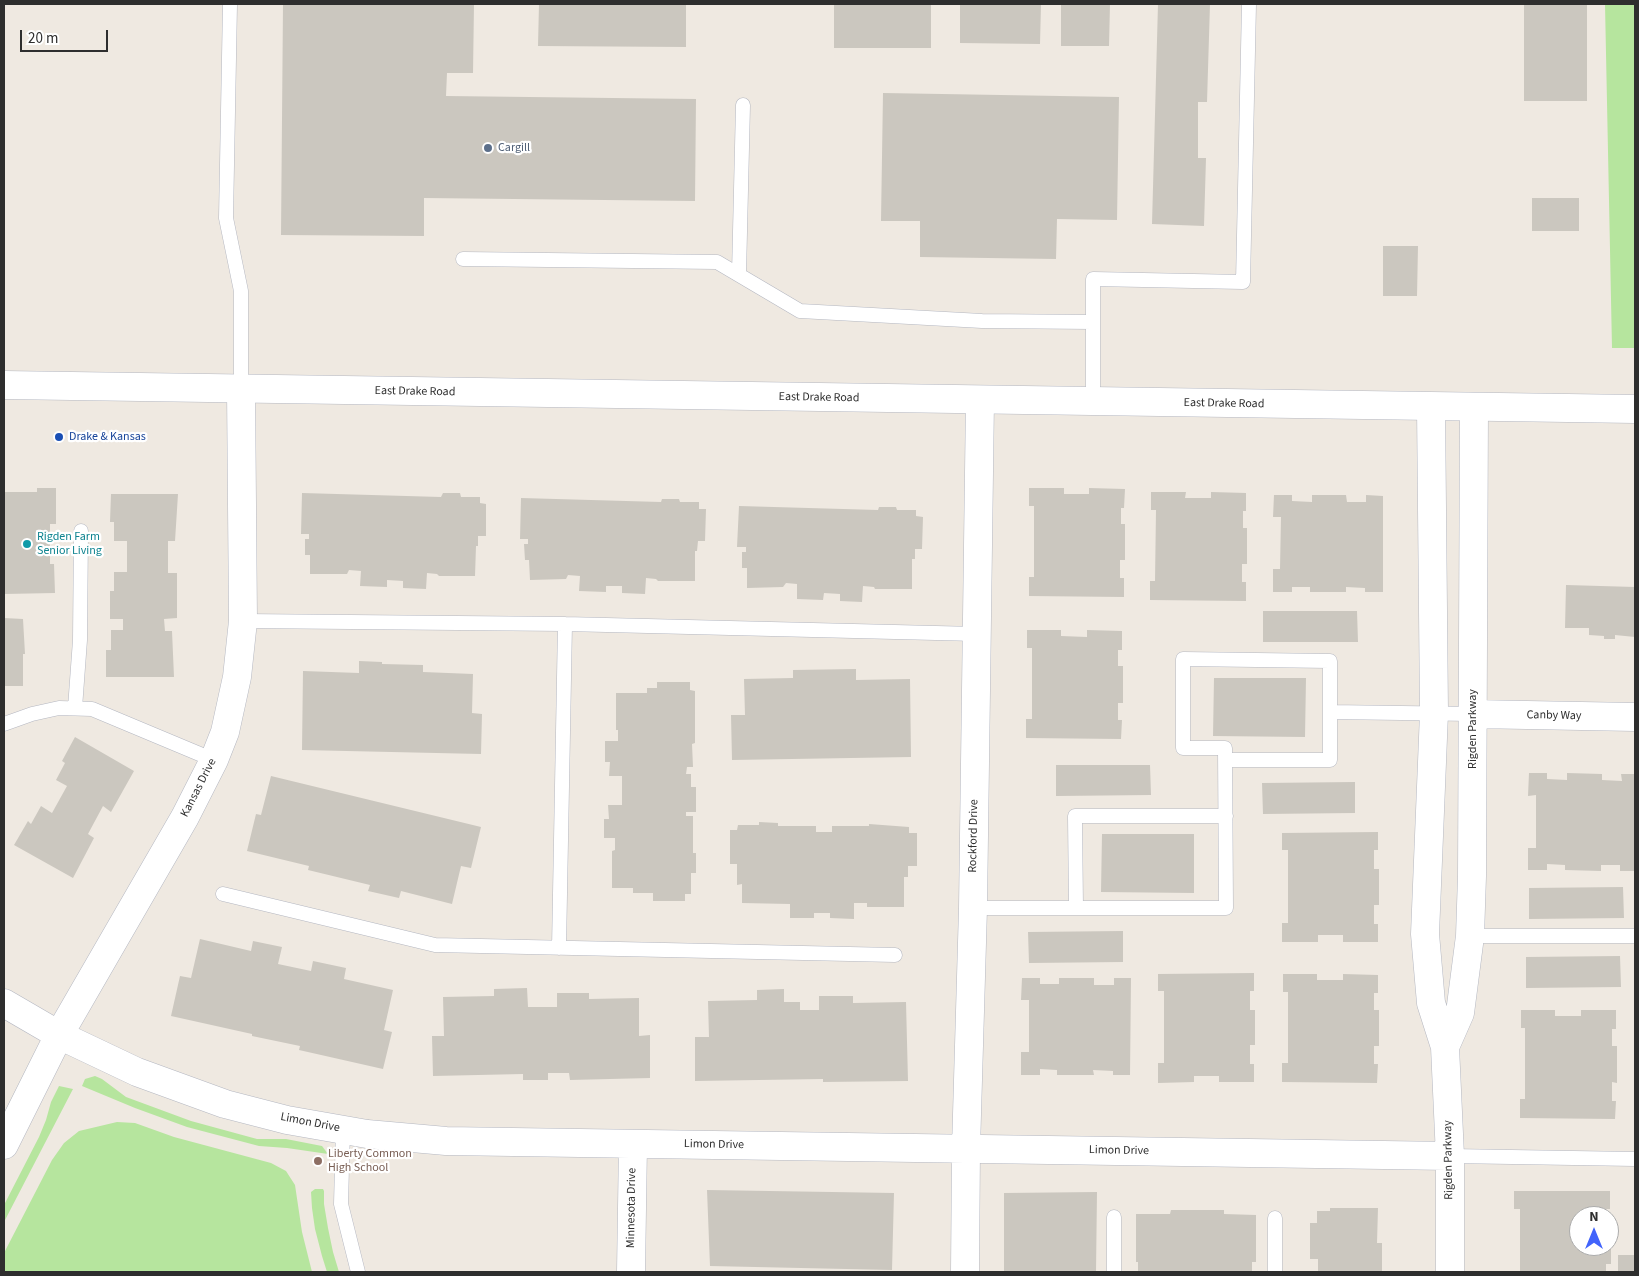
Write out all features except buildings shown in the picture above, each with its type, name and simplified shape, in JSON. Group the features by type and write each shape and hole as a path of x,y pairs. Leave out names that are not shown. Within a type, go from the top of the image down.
{"street":[{"name":"East Drake Road","path":"4,386 1635,409"},
{"name":"Kansas Drive","path":"4,1145 59,1035 185,817 214,760 225,732 233,702 241,649 243,620 241,389"},
{"name":"Rockford Drive","path":"965,1272 966,1149 973,908 980,400"},
{"name":"Rigden Parkway","path":"1431,407 1434,713 1426,934 1431,1003 1445,1047 1450,1156 1450,1272"},
{"name":"Rigden Parkway","path":"1445,1047 1460,1013 1470,936 1472,876 1474,407"},
{"name":"Canby Way","path":"1473,714 1635,717"},
{"name":"Limon Drive","path":"4,1003 59,1035 137,1072 225,1104 287,1120 367,1134 446,1141 1450,1156"},
{"name":"Minnesota Drive","path":"631,1272 633,1144"}],"lane":[{"path":"230,4 226,218 241,291 241,389"},
{"path":"1093,402 1092,279 1243,282 1249,4"},
{"path":"739,274 743,106"},
{"path":"463,259 717,262 800,311 982,321 1092,322"},
{"path":"75,708 80,640 81,531"},
{"path":"243,620 565,624 977,634"},
{"path":"560,948 565,624"},
{"path":"973,908 1226,908 1225,748 1183,748 1183,659 1330,661 1330,760 1226,760"},
{"path":"4,724 32,714 59,708 92,709 214,760"},
{"path":"1330,712 1473,714"},
{"path":"1076,908 1075,816 1226,816"},
{"path":"223,894 435,946 895,955"},
{"path":"1470,936 1635,936"},
{"path":"343,1130 341,1204 358,1272"},
{"path":"1450,1156 1635,1159"},
{"path":"1114,1217 1114,1272"},
{"path":"1275,1218 1275,1272"}],"green space":[{"path":"1605,4 1635,4 1635,348 1612,348"},
{"path":"95,1076 126,1097 191,1121 257,1139 286,1139 322,1146 328,1154 259,1146 187,1127 82,1086 85,1079"},
{"path":"59,1086 73,1089 4,1222 4,1205 39,1137 51,1102"},
{"path":"117,1122 135,1123 174,1137 271,1163 286,1171 295,1185 302,1232 312,1272 4,1272 4,1253 52,1160 64,1143 79,1131"},
{"path":"315,1189 323,1189 324,1191 328,1228 339,1272 327,1272 322,1256 312,1208 311,1192"}],"place":[{"name":"Cargill","path":"488,148"},
{"name":"Drake & Kansas","path":"59,437"},
{"name":"Rigden Farm Senior Living","path":"27,544"},
{"name":"Liberty Common High School","path":"318,1161"}]}
